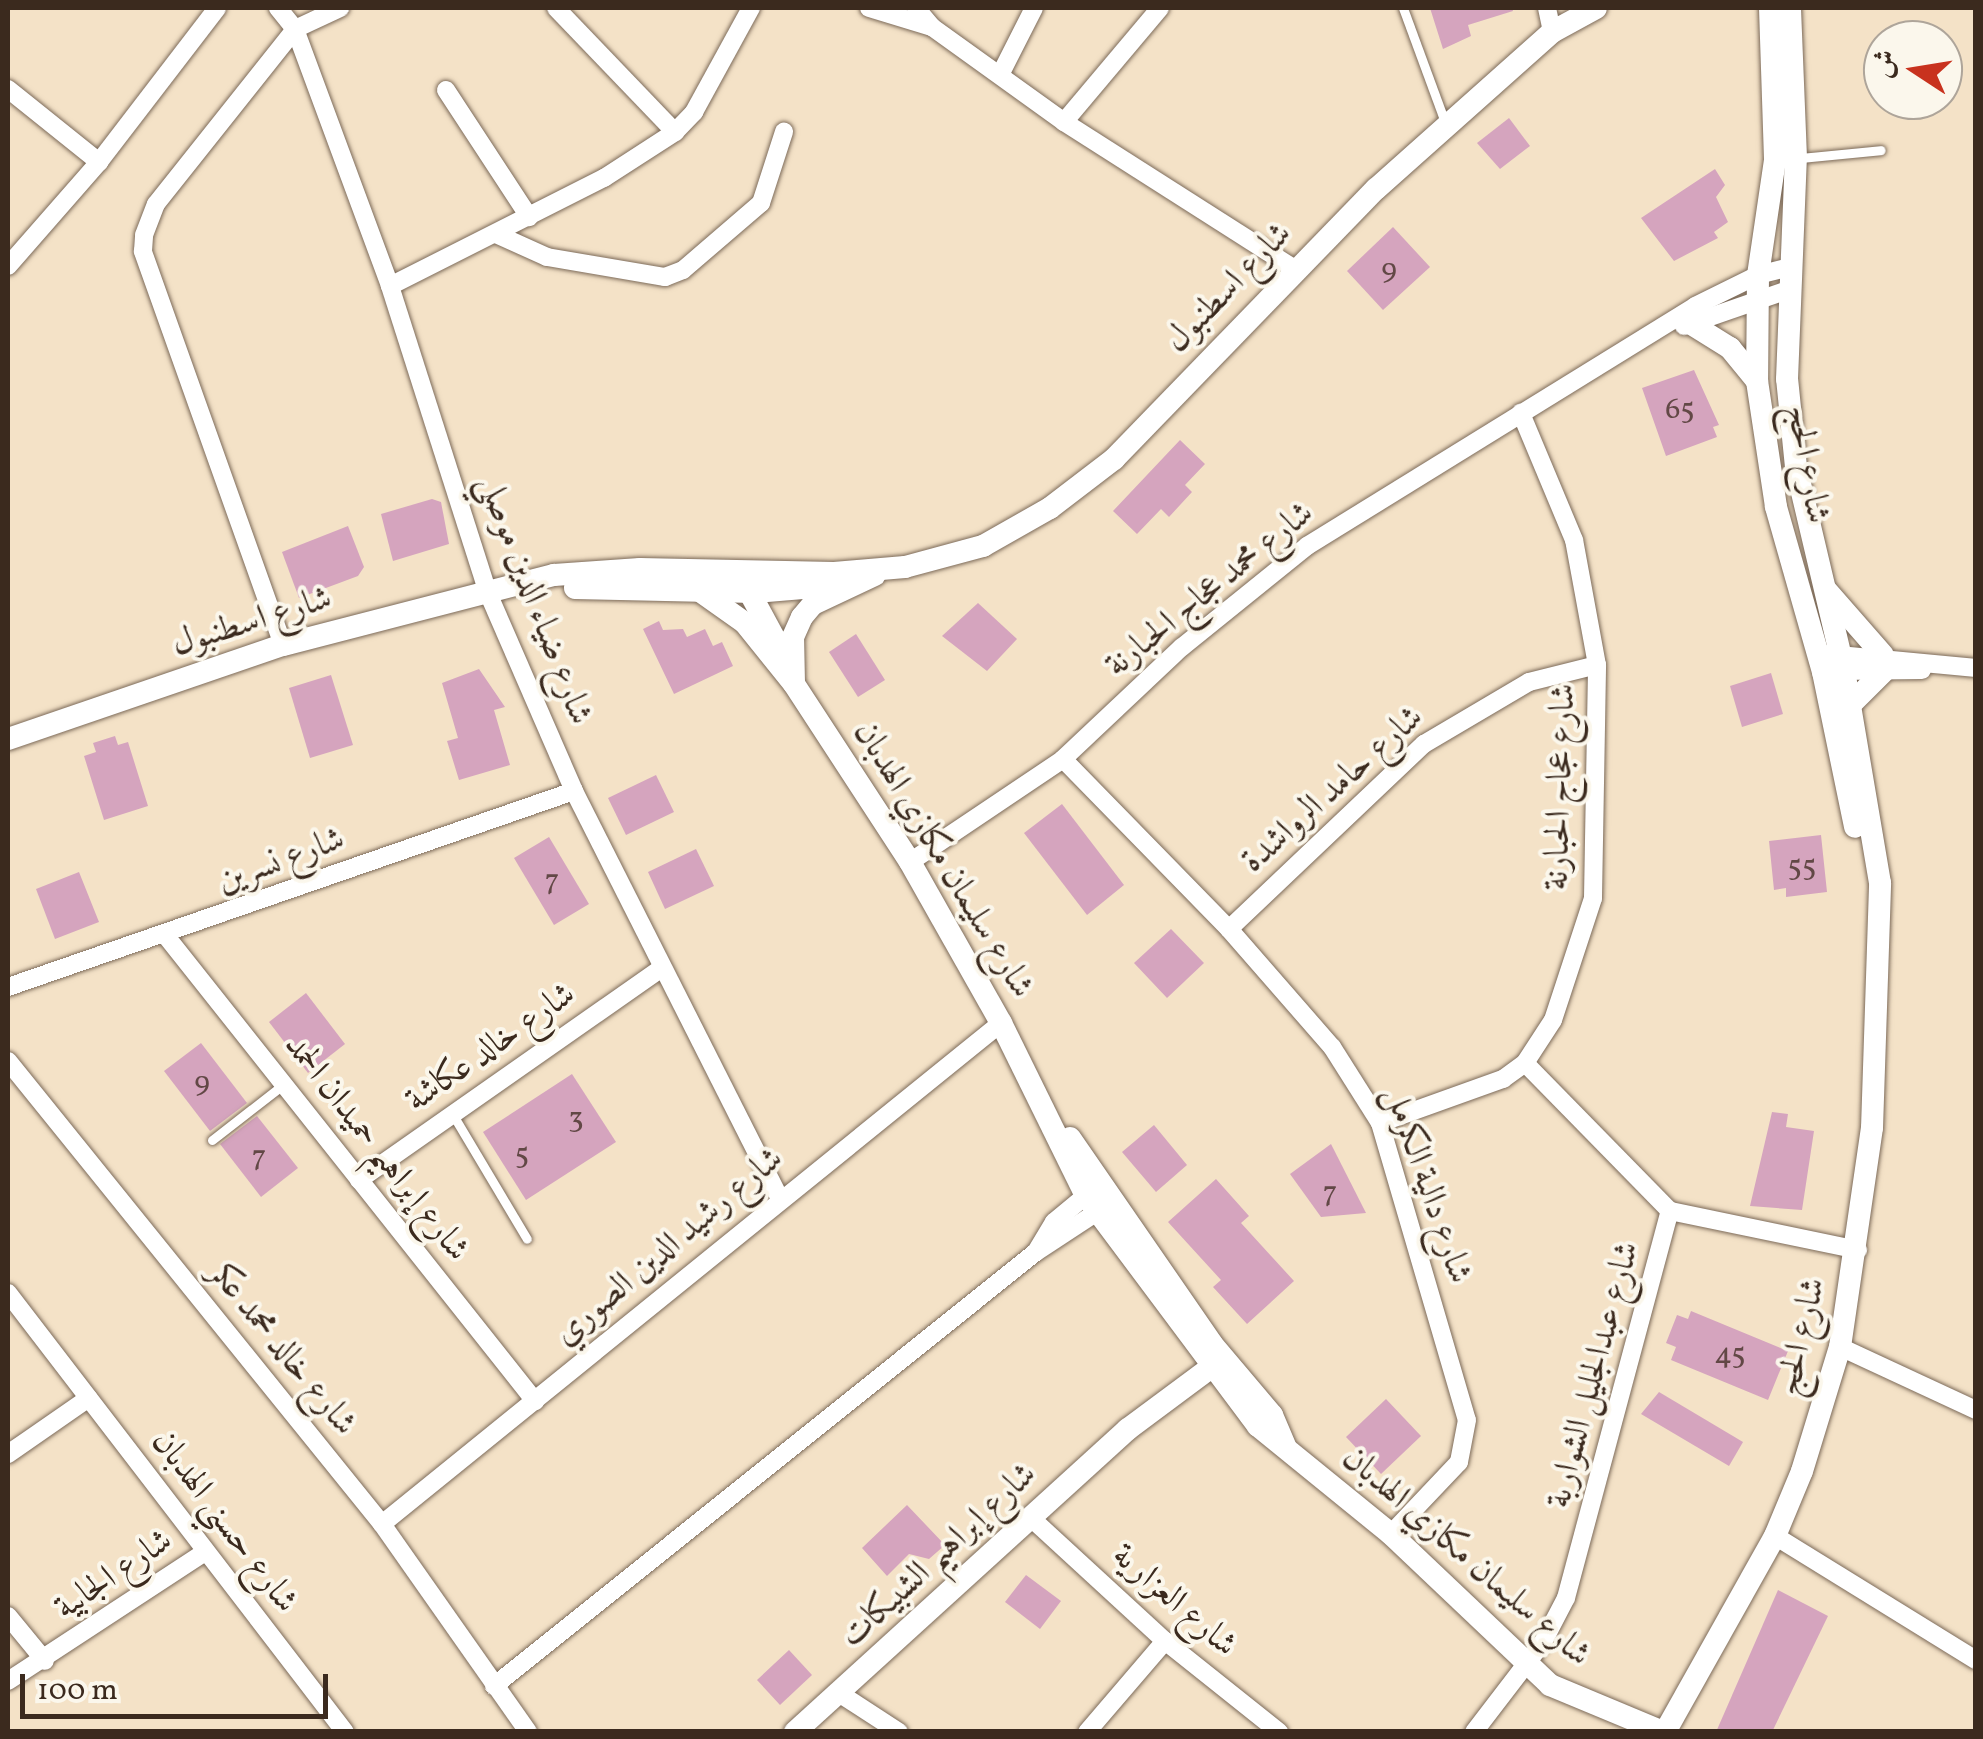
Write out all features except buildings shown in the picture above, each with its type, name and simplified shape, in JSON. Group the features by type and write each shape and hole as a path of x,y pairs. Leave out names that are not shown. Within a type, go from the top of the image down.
{"street":[{"path":"10,258 99,162 216,8"},
{"name":"شارع ضياء الدين موصلي","path":"278,8 295,29 390,286 488,593 574,791 660,969 778,1197"},
{"path":"283,645 143,251 156,204 295,29 340,8"},
{"path":"556,8 675,132"},
{"path":"390,286 530,217 675,132 694,112 751,8"},
{"path":"870,8 932,27"},
{"path":"916,8 932,27 1064,122 1295,269"},
{"path":"1064,122 1160,8"},
{"path":"1548,8 1552,32"},
{"name":"شارع اسطنبول","path":"522,586 755,592 807,589 983,546 1082,486 1295,269 1446,125 1552,32 1596,8"},
{"name":"شارع الحج","path":"1664,1732 1774,1536 1840,1347 1858,1250 1875,1076 1880,883 1850,705 1776,507 1757,381 1758,274 1786,159 1770,8"},
{"name":"شارع الحج","path":"1790,8 1786,159 1791,423 1878,922"},
{"path":"1000,75 1030,9"},
{"path":"8,88 99,162"},
{"path":"446,90 530,217"},
{"path":"496,234 547,258 665,277 683,270 760,203 784,132"},
{"name":"شارع محمد عجاج الحبارنة","path":"910,862 1063,759 1182,647 1307,546 1521,413 1758,274 1789,278"},
{"name":"شارع محمد عجاج الحبارنة","path":"1669,327 1693,325 1758,300 1789,278"},
{"path":"1693,325 1730,348 1757,381"},
{"name":"شارع عجاج الحبارنة","path":"1380,1124 1503,1080 1525,1063 1553,1020 1594,898 1597,665 1574,540 1521,413"},
{"name":"شارع اسطنبول","path":"8,739 283,645 488,593 600,570 888,570"},
{"path":"794,684 794,638 802,616 814,604 888,570"},
{"path":"724,572 755,592"},
{"path":"1819,581 1884,662"},
{"name":"شارع سليمان مكازي الهدبان","path":"700,591 746,623 794,684 910,862 1001,1022 1025,1075 1099,1199 1212,1357 1272,1415 1286,1446 1391,1534 1524,1664 1584,1704 1664,1732"},
{"name":"شارع سليمان مكازي الهدبان","path":"755,592 794,684"},
{"path":"1850,705 1884,662"},
{"path":"1832,663 1976,668"},
{"name":"شارع حامد الرواشدة","path":"1229,929 1424,744 1529,682 1597,665"},
{"name":"شارع دالية الكرمل","path":"1063,759 1229,929 1332,1047 1380,1124 1467,1420 1459,1462 1391,1534"},
{"name":"شارع نسرين","path":"8,987 166,936 574,791"},
{"name":"شارع إبراهيم حميدان الحمد","path":"166,936 535,1400"},
{"name":"شارع خالد عكاشة","path":"359,1180 660,969"},
{"name":"شارع رشيد الدين الصوري","path":"382,1524 778,1197 1001,1022"},
{"name":"شارع خالد محمد عكر","path":"8,1061 382,1524 528,1732"},
{"name":"شارع عبدالجليل الشواربة","path":"1474,1732 1566,1598 1670,1210 1525,1063"},
{"path":"494,1686 1036,1252 1054,1222 1099,1199"},
{"path":"1670,1210 1858,1250"},
{"name":"شارع حسني الهدبان","path":"8,1294 345,1732"},
{"path":"1840,1347 1976,1410"},
{"name":"شارع إبراهيم الشبيكات","path":"795,1732 842,1694 1030,1516 1212,1357"},
{"path":"8,1454 89,1398"},
{"name":"شارع العزارية","path":"1030,1516 1165,1641 1280,1732"},
{"path":"1774,1536 1976,1660"},
{"name":"شارع الجابية","path":"8,1680 45,1661 205,1552"},
{"path":"8,1616 45,1661"},
{"path":"1087,1732 1165,1641"},
{"path":"842,1694 899,1732"}],"lane":[{"path":"1403,8 1446,125"},
{"path":"1786,159 1882,150"},
{"path":"212,1140 284,1084"},
{"path":"454,1114 527,1239"}]}
